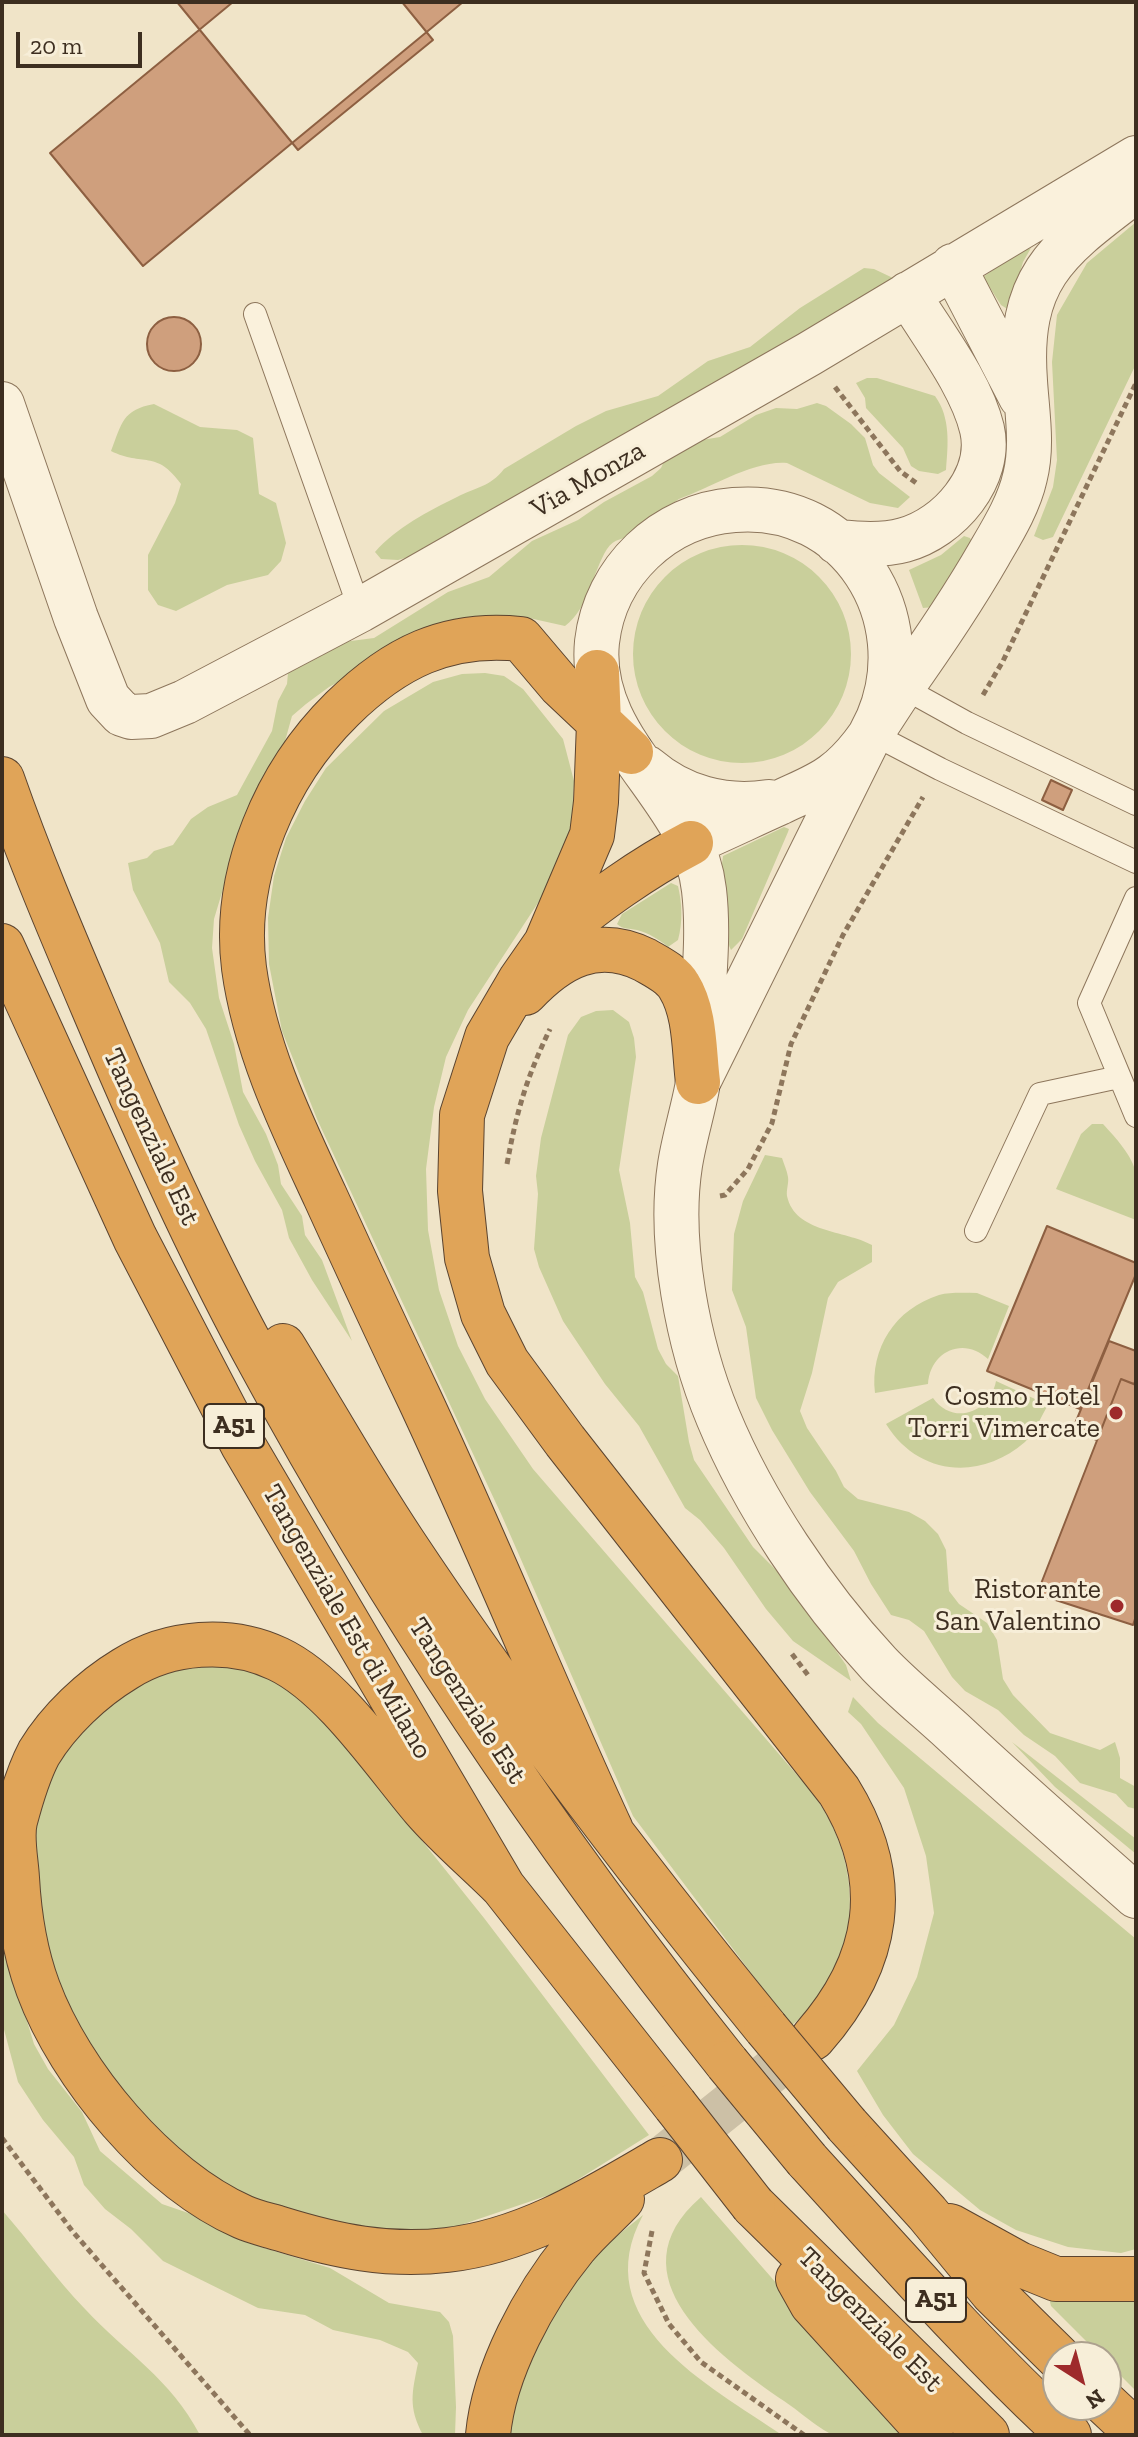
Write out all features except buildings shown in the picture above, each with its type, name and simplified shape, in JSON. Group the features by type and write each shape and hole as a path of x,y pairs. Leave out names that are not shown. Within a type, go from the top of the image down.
{"highway":[{"path":"611,1830 479,1527 294,1129 258,1038 244,966 243,917 249,871 258,842 283,788 322,729 362,689 404,660 448,641 492,636 521,639 560,685 631,752"},
{"path":"597,672 599,723 592,835 546,943 487,1037 462,1115 460,1191 467,1258 483,1314 507,1362 854,1814 874,1897 863,1962 850,1989 813,2038"},
{"name":"A51","path":"2,779 29,858"},
{"path":"546,943 601,898 691,843"},
{"path":"29,858 256,1301 402,1541 529,1724 690,1935 847,2125 927,2213 992,2292 1042,2341"},
{"name":"Tangenziale Est","path":"29,858 152,1145 259,1362 352,1527 506,1763 643,1958 807,2160 924,2288 1035,2404 1069,2435"},
{"name":"Tangenziale Est di Milano","path":"2,946 135,1238 243,1445 503,1887 753,2205"},
{"path":"487,1037 544,972 591,951 627,951 663,970 679,985 690,1012 698,1082"},
{"path":"488,2435 499,2388 516,2340 541,2296 575,2247 660,2160 565,2214 503,2239 447,2250 393,2251 339,2247 242,2217 196,2189 158,2160 111,2112 66,2047 37,1988 19,1916 14,1825 38,1755 62,1723 105,1681 148,1654 178,1646 241,1646 280,1659 335,1703 427,1813 503,1887"},
{"path":"753,2205 812,2304 931,2435"},
{"name":"Tangenziale Est","path":"753,2205 987,2435"},
{"path":"927,2213 1019,2264 1056,2279 1136,2279"}],"street":[{"name":"Via Monza","path":"2,404 76,618 113,707 122,714 141,718 185,702 360,610 809,354 1136,158"},
{"path":"691,843 806,790 840,769 871,733 959,607 1000,535 1025,481 1029,458 1025,333 1038,287 1062,249 1136,190"},
{"path":"953,266 1026,406"},
{"path":"837,542 872,545 902,541 927,531 955,510 976,479 982,462 985,446 982,428 963,385 908,294"},
{"path":"698,1082 871,733 890,684 891,636 877,591 856,560 816,527 796,518 759,510 712,513 671,529 651,543 632,560 613,589 600,628 597,672 604,705 617,731 691,843 699,861 706,904 698,1082 679,1169 678,1250 689,1330 717,1416 759,1499 814,1585 879,1664 1136,1896"},
{"path":"631,752 667,782 704,799 729,804 757,804 806,790"}],"lane":[{"path":"255,314 360,610"},
{"path":"902,687 967,723 1136,804"},
{"path":"871,733 1136,862"},
{"path":"1136,898 1089,1003 1136,1116"},
{"path":"976,1231 1040,1094 1119,1077"}],"path":[{"path":"809,354 900,471 955,510"},
{"path":"967,723 1003,661 1136,383"},
{"path":"1000,535 1051,563"},
{"path":"679,1203 725,1195 748,1169 772,1123 791,1044 843,935 940,769"},
{"path":"507,1169 516,1114 526,1079 553,1023"},
{"path":"785,1646 812,1681"},
{"path":"2,2138 73,2232 250,2435"},
{"path":"653,2225 644,2273 669,2324 701,2362 804,2435"}],"green space":[{"path":"1136,222 1136,364 1053,537 1043,540 1034,536 1053,487 1057,460 1052,362 1057,315 1087,263"},
{"path":"1031,248 1023,262 1009,310 1001,305 983,277 1017,253"},
{"path":"864,268 893,278 892,288 415,555 398,560 381,559 375,552 413,521 488,483 504,469 576,426 606,411 658,396 708,361 750,347 800,308"},
{"path":"877,378 935,396 946,422 946,470 938,474 919,471 911,466 903,448 866,408 865,398 856,383"},
{"path":"817,403 851,424 865,438 873,465 879,473 910,497 898,508 870,503 787,463 746,470 679,499 641,532 613,543 602,558 580,610 565,626 520,616 458,618 329,687 292,716 282,752 245,816 214,919 212,948 219,998 234,1044 243,1092 266,1134 278,1165 281,1184 302,1216 305,1235 322,1260 352,1341 289,1238 282,1210 239,1125 206,1029 190,1003 169,982 160,943 133,890 128,863 147,858 154,851 173,845 191,819 208,807 237,795 272,731 288,673 343,642 374,638 448,592 489,577 532,541 578,520 652,476 665,459 689,442 720,437 756,415 776,408 797,409"},
{"path":"154,404 200,427 237,430 253,438 259,494 276,503 286,543 281,561 268,575 227,585 176,611 158,605 148,590 148,555 175,503 181,484 156,462 111,451 129,414"},
{"path":"964,536 973,543 934,607 923,608 909,570 941,555"},
{"path":"742,545 784,553 803,563 819,577 833,593 843,612 851,654 843,696 833,715 819,731 803,745 784,755 742,763 700,755 681,745 665,731 651,715 641,696 633,654 641,612 651,593 665,577 681,563 700,553"},
{"path":"462,674 504,676 523,689 563,739 574,781 572,823 569,843 549,886 468,1010 446,1057 434,1107 426,1169 428,1230 439,1290 458,1346 485,1399 533,1469 810,1790 829,1819 849,1881 850,1912 845,1944 833,1974 815,2001 791,2026 633,1816 502,1516 317,1119 282,1031 269,964 268,918 274,876 286,838 305,801 326,768 384,711 433,682"},
{"path":"784,827 789,829 788,832 742,939 731,950 722,880 723,856"},
{"path":"671,883 678,886 680,899 678,940 668,947 649,935 617,924 622,914"},
{"path":"613,1010 629,1022 636,1057 619,1170 630,1223 635,1277 643,1292 658,1349 666,1364 678,1376 694,1460 753,1547 789,1583 846,1665 851,1681 793,1641 766,1609 724,1548 685,1508 639,1426 605,1384 563,1321 539,1267 534,1249 538,1194 536,1176 541,1138 568,1035 581,1017 596,1011"},
{"path":"1092,1124 1103,1124 1131,1160 1137,1179 1136,1220 1056,1189 1081,1134"},
{"path":"765,1155 782,1158 788,1177 787,1196 800,1217 822,1229 872,1245 872,1262 838,1282 828,1298 812,1373 800,1411 807,1428 844,1487 858,1499 909,1512 925,1521 938,1534 946,1550 949,1591 959,1604 987,1623 997,1640 1003,1679 1013,1695 1050,1733 1100,1750 1115,1742 1120,1758 1120,1778 1136,1787 1136,1809 1128,1807 1116,1794 1080,1783 1055,1756 1024,1735 998,1710 965,1691 952,1677 924,1631 909,1620 891,1615 854,1551 810,1492 772,1430 756,1398 746,1327 732,1290 734,1234 743,1201"},
{"path":"977,1293 1009,1306 988,1359 969,1349 950,1350 935,1363 928,1384 875,1393 881,1346 898,1320 923,1301 939,1295"},
{"path":"996,1381 1048,1405 1025,1442 989,1463 951,1467 932,1463 899,1441 886,1424 933,1398 950,1412 970,1412 986,1401"},
{"path":"238,1664 271,1676 322,1716 484,1918 649,2135 558,2192 443,2231 398,2234 344,2228 250,2200 207,2174 125,2100 82,2037 56,1981 38,1913 34,1828 55,1763 76,1735 117,1697 156,1672 180,1666"},
{"path":"853,1697 878,1723 1136,1939 1136,2249 1121,2253 1068,2247 1016,2230 980,2210 913,2154 883,2115 857,2071 894,2025 917,1977 934,1913 926,1856 904,1788 861,1724 848,1712"},
{"path":"1012,1742 1136,1839 1136,1854 1055,1787"},
{"path":"2,1908 13,1975 34,2044 48,2069 82,2112 100,2151 162,2204 200,2217 261,2247 330,2268 389,2303 440,2312 449,2322 453,2336 455,2435 423,2435 415,2416 413,2400 418,2363 408,2352 380,2340 333,2330 305,2315 258,2308 163,2261 131,2229 105,2209 84,2185 74,2157 43,2120 18,2082 2,2022"},
{"path":"701,2197 909,2435 829,2433 758,2383 705,2338 684,2312 670,2284 666,2256 676,2227"},
{"path":"2,2210 74,2297 162,2382 200,2435 2,2435"},
{"path":"643,2215 629,2253 630,2287 642,2318 663,2346 691,2372 782,2435 510,2435 529,2365 551,2321 598,2254"},
{"path":"1047,2290 1136,2298 1136,2391 1122,2377 1122,2341 1086,2341 1051,2306"}],"tunnel":[{"path":"660,2160 813,2038"}],"place":[{"name":"Cosmo Hotel Torri Vimercate","path":"1116,1413"},
{"name":"Ristorante San Valentino","path":"1117,1606"}]}
